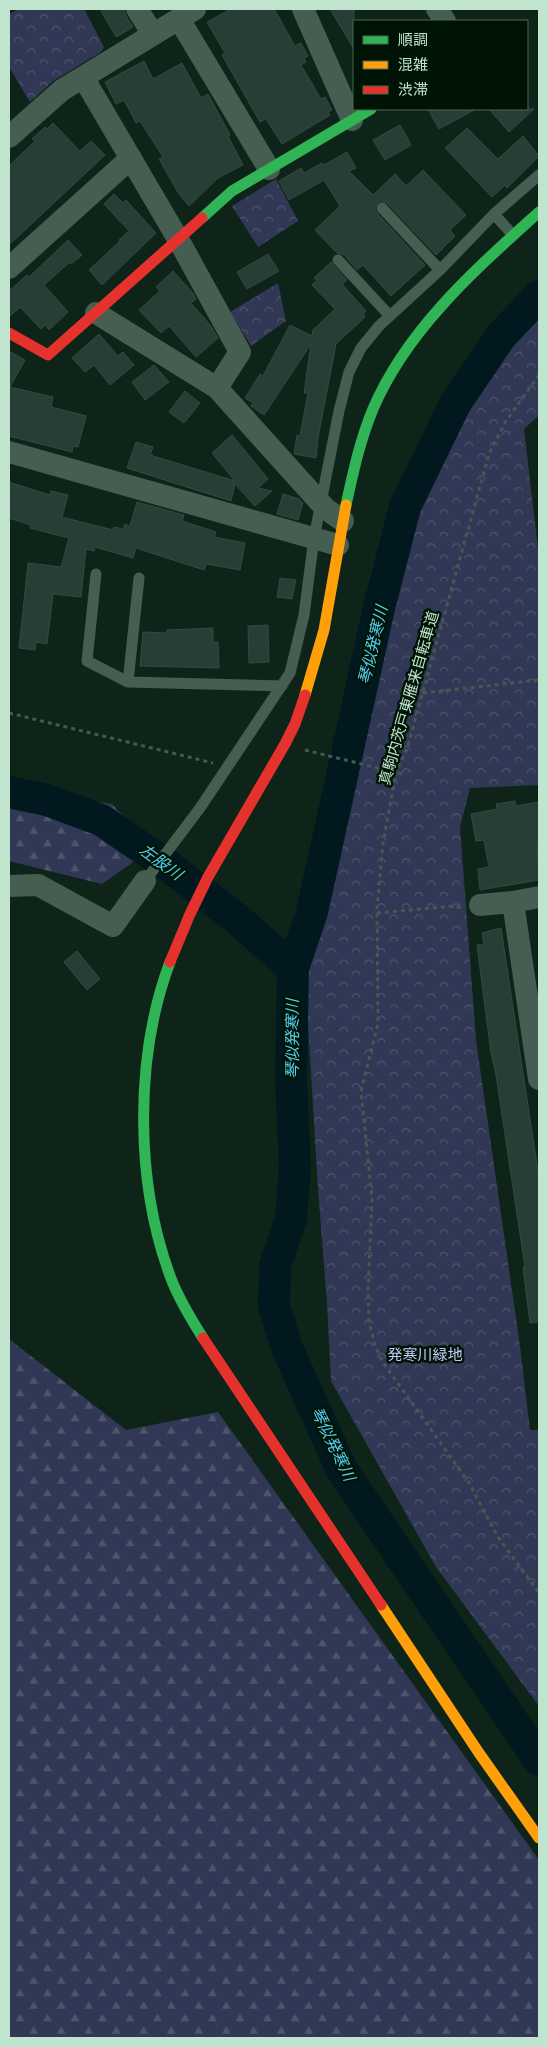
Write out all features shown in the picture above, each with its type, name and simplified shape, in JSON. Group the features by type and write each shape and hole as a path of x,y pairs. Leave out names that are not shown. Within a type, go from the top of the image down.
{"street":[{"path":"137,9 153,34"},
{"path":"304,9 352,120"},
{"path":"437,9 445,20"},
{"path":"9,138 62,90 187,14 269,169"},
{"path":"83,77 178,238 240,352 217,388"},
{"path":"9,333 48,355 232,191 369,110"},
{"path":"9,268 131,158"},
{"path":"539,212 468,276 429,322 404,356 386,386 361,441 338,545 314,670 296,722 206,880 184,928 164,979 150,1034 145,1096 145,1133 149,1191 171,1278 194,1324 494,1776 539,1838"},
{"path":"96,313 217,388 321,504 343,521"},
{"path":"9,452 338,545"},
{"path":"9,886 38,886 113,926 145,881"},
{"path":"472,907 539,897"},
{"path":"513,902 539,1079"}],"lane":[{"path":"145,881 200,808 290,673 304,615 314,538 339,411 349,372 362,348 379,326 440,270 494,214 539,175"},
{"path":"382,208 440,270"},
{"path":"494,214 513,235"},
{"path":"338,260 390,316"},
{"path":"96,574 87,661 128,682 282,686"},
{"path":"128,682 139,578"}],"path":[{"name":"真駒内茨戸東雁来自転車道","path":"539,375 506,421 489,454 407,749 396,772 383,843 377,914 378,1024 361,1091 372,1198 368,1292 369,1322 375,1345 382,1362 470,1483 498,1537 539,1593"},
{"path":"423,693 539,680"},
{"path":"9,713 228,766"},
{"path":"311,752 402,774"},
{"path":"377,914 455,906 472,907"}],"green space":[{"path":"19,9 84,9 104,47 101,52 53,81 30,102 9,67 9,14"},
{"path":"276,179 298,221 258,247 232,206"},
{"path":"278,283 286,321 251,346 230,312"},
{"name":"発寒川緑地","path":"539,311 539,415 524,429 539,558 539,785 470,788 460,827 476,1040 520,1346 530,1430 539,1430 539,1706 436,1567 331,1381 305,974 340,836 398,587 409,516 508,337"},
{"path":"9,788 112,804 153,848 102,884 9,861"},
{"path":"9,1339 126,1430 218,1412 539,1860 539,2038 9,2038"}],"building":[{"path":"100,9 124,9 133,27 116,37"},
{"path":"231,9 274,9 295,46 301,43 308,56 304,58 306,62 301,65 321,99 325,97 332,110 328,112 330,115 282,144 266,119 260,122 222,55 225,53 207,22"},
{"path":"330,9 354,9 353,47"},
{"path":"144,61 153,79 182,63 201,98 208,94 230,135 228,136 243,165 218,178 189,206 179,194 159,159 163,157 140,121 136,123 124,100 116,104 105,82"},
{"path":"534,109 509,132 490,110"},
{"path":"429,110 474,110 439,129"},
{"path":"53,123 80,151 91,141 105,155 9,245 9,166 35,141 32,139 45,127 47,129"},
{"path":"400,125 411,145 385,160 373,140"},
{"path":"467,128 498,159 523,136 539,156 507,188 505,185 492,197 445,148"},
{"path":"347,152 356,168 349,171 373,195 395,174 406,186 423,170 466,215 450,230 455,236 436,255 387,203 381,201 377,203 375,209 377,213 425,265 391,296 363,265 357,270 344,255 337,253 315,230 340,206 324,180 289,200 279,181 301,168 304,173 322,163 324,165"},
{"path":"114,194 123,203 126,200 156,233 102,285 89,270 129,231 104,204"},
{"path":"68,240 82,255 71,264 70,262 44,285 68,312 49,330 45,325 41,329 20,307 9,317 9,291 27,275 29,277"},
{"path":"268,254 279,271 247,289 237,272"},
{"path":"331,262 347,280 342,284 366,311 363,314 365,317 336,344 316,458 294,454 297,435 300,436 308,393 304,393 311,344 264,415 251,406 253,403 245,398 260,374 263,376 290,325 312,336 313,330 335,309 312,285 317,280 314,278"},
{"path":"173,271 193,293 196,299 191,303 210,325 218,338 196,357 169,326 161,333 139,310 160,291 156,287"},
{"path":"99,334 118,356 123,352 134,365 110,385 94,365 85,372 72,358"},
{"path":"9,351 25,360 10,387 53,397 51,407 86,416 78,447 73,446 72,452 9,436"},
{"path":"154,365 169,382 145,400 132,382"},
{"path":"185,391 200,403 184,423 169,412"},
{"path":"232,435 268,479 258,488 272,491 255,506 235,484 231,501 127,468 136,442 153,447 150,455 235,481 212,453"},
{"path":"9,482 50,495 51,491 68,495 62,517 113,530 114,527 123,529 125,524 130,526 137,502 184,515 182,521 216,532 214,537 245,543 240,570 206,564 204,570 136,548 133,558 95,547 94,551 86,549 81,597 53,594 47,644 36,642 35,650 19,648 28,563 61,567 69,538 30,528 31,525 9,518"},
{"path":"283,494 299,499 303,503 298,520 277,514"},
{"path":"280,578 296,580 292,599 277,597"},
{"path":"268,625 269,662 249,663 248,626"},
{"path":"213,628 213,642 218,642 219,668 140,666 143,632 167,633 167,630"},
{"path":"515,801 516,806 539,802 539,842 537,843 539,880 480,890 478,869 489,867 484,840 476,841 471,814 497,809 496,804"},
{"path":"501,928 539,1178 539,1322 530,1323 523,1267 525,1267 491,1053 477,945 484,944 482,933"},
{"path":"77,951 100,979 87,990 64,962"}],"waterway":[{"name":"琴似発寒川","path":"539,296 501,336 455,404 405,507 379,608 312,912 293,968 291,1078 295,1168 291,1218 275,1266 274,1306 287,1348 342,1470 539,1760"},
{"name":"左股川","path":"9,792 47,800 101,820 163,862 237,919 293,968"}],"traffic: fast":[{"path":"202,218 232,191 369,110"},
{"path":"346,505 357,457 368,421 387,380 404,352 445,302 468,278 539,212"},
{"path":"170,962 158,999 150,1039 145,1080 144,1122 146,1163 151,1204 160,1244 172,1281 186,1310 203,1338"}],"traffic: slow":[{"path":"305,695 324,630 346,505"},
{"path":"381,1605 479,1753 539,1838"}],"traffic: jam":[{"path":"9,333 48,355 202,218"},
{"path":"170,962 208,877 285,744 295,724 305,695"},
{"path":"203,1338 381,1605"}]}
